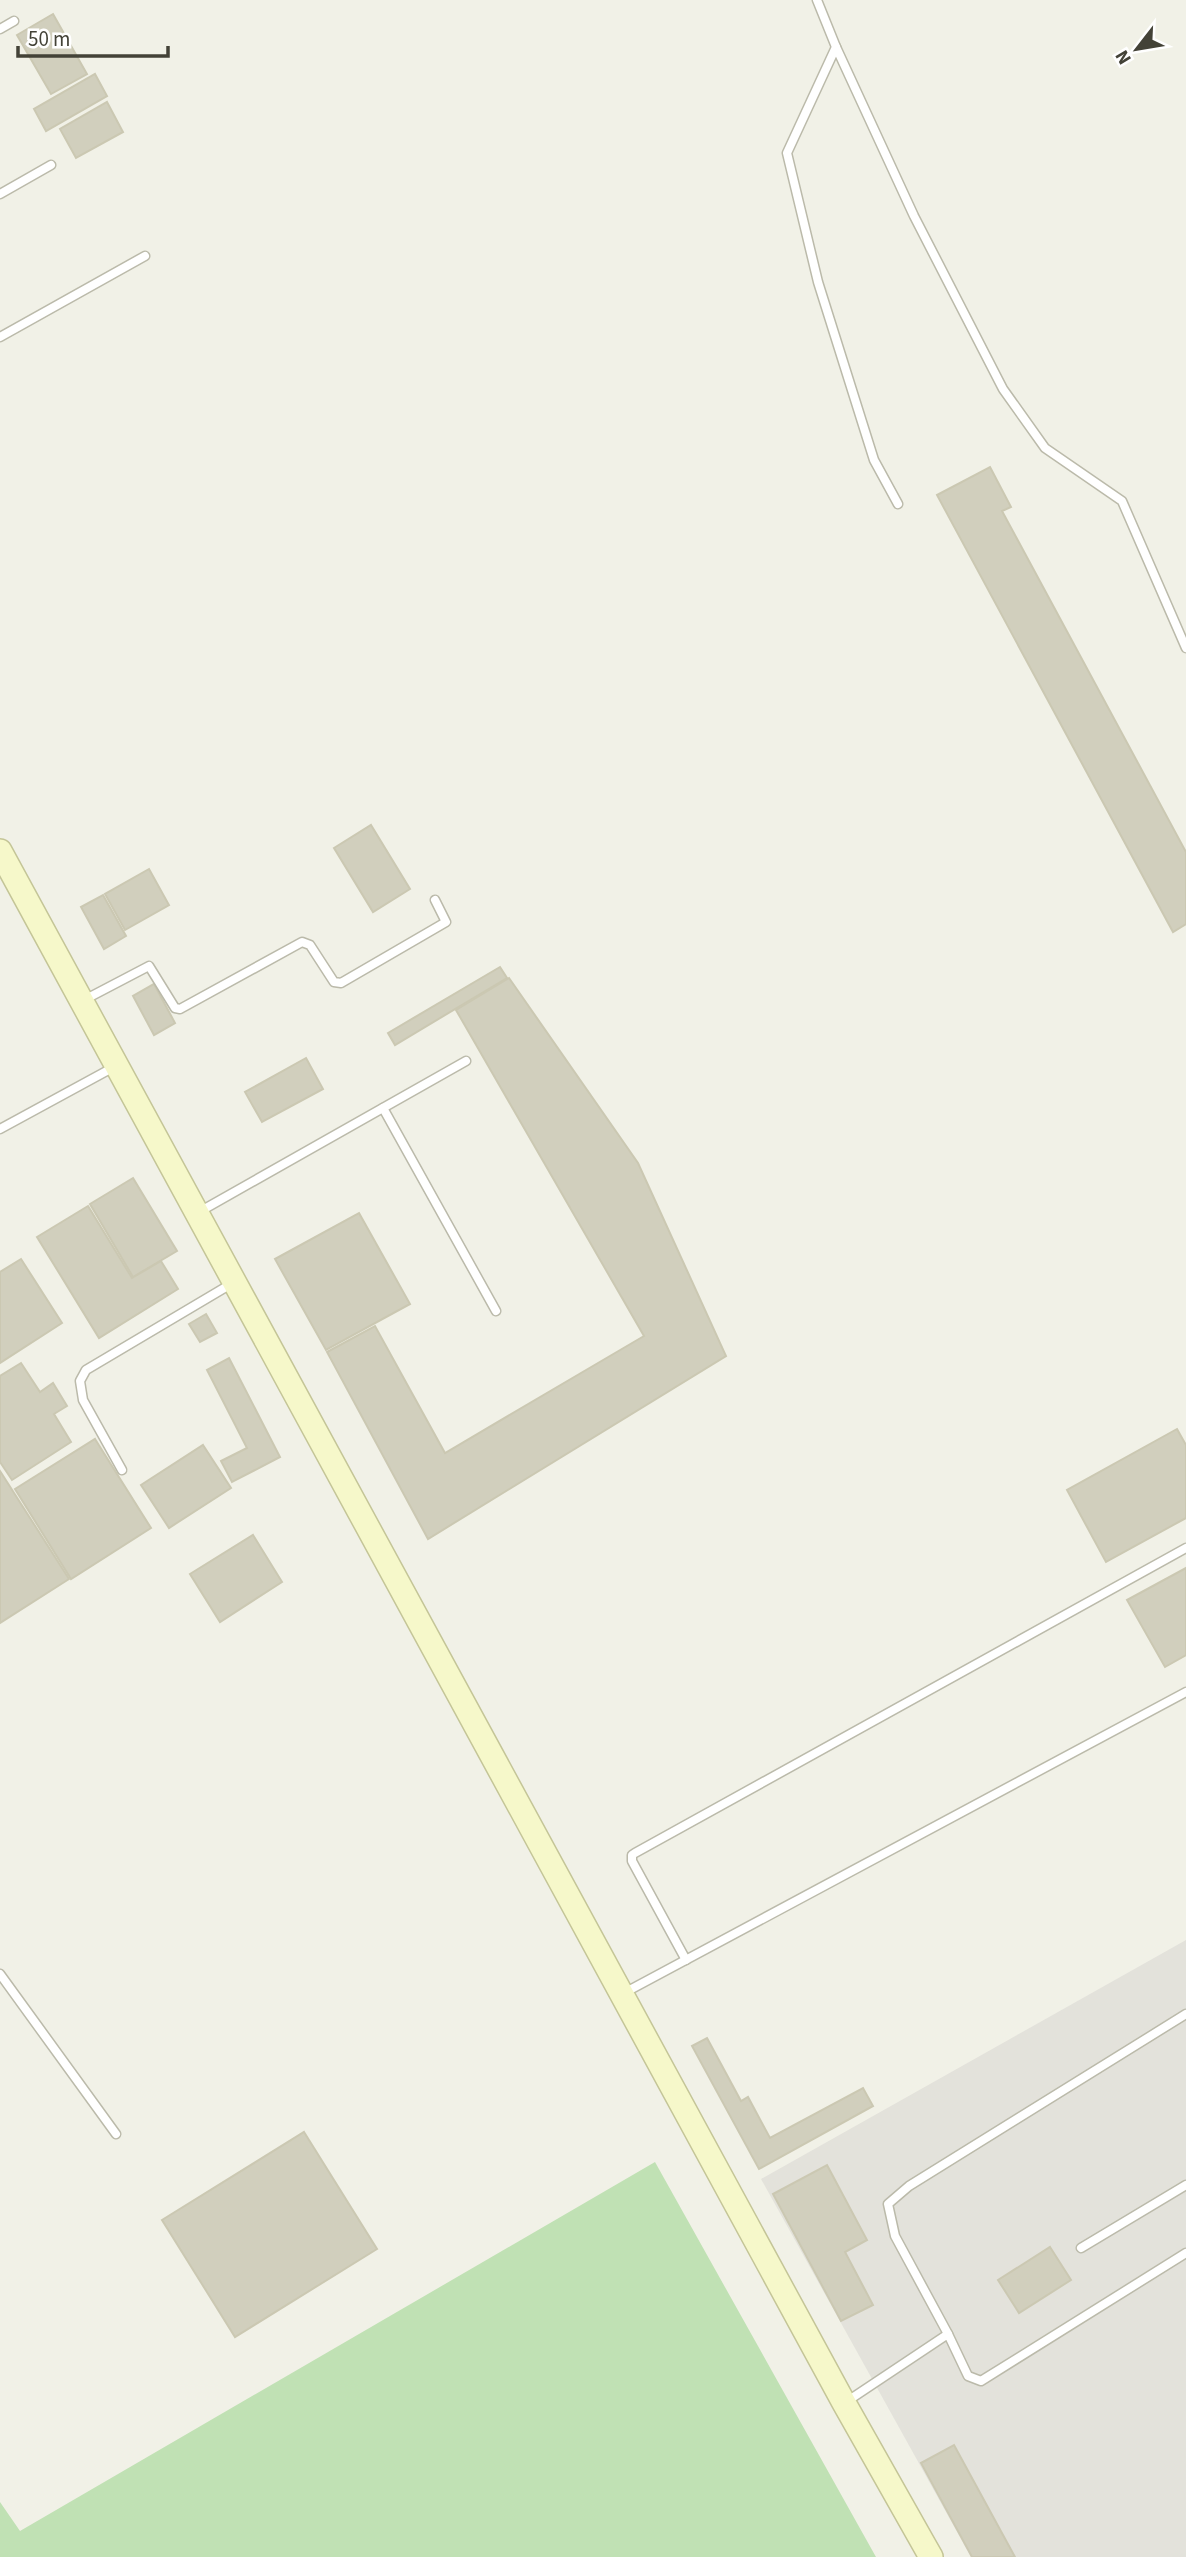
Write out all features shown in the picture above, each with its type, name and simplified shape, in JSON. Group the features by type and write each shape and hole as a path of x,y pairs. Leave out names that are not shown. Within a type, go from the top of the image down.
{"street":[{"path":"0,851 844,2403 931,2557"}],"lane":[{"path":"817,0 914,216 1003,389 1045,449 1122,501 1186,648"},
{"path":"0,29 14,22"},
{"path":"836,47 788,153 818,282 874,460 898,504"},
{"path":"0,194 51,165"},
{"path":"0,337 145,256"},
{"path":"81,1001 149,966 176,1008 180,1009 302,942 310,945 334,982 341,983 446,922 435,900"},
{"path":"197,1213 466,1061"},
{"path":"0,1129 116,1066"},
{"path":"383,1108 496,1311"},
{"path":"122,1470 83,1400 80,1381 86,1370 234,1282"},
{"path":"686,1959 632,1861 632,1855 1186,1548"},
{"path":"621,1994 1186,1692"},
{"path":"0,1973 116,2134"},
{"path":"1186,2014 909,2186 888,2204 895,2236 968,2376 981,2381 1186,2253"},
{"path":"1081,2248 1186,2185"},
{"path":"844,2403 948,2334"}],"shaded area":[{"path":"1186,1940 1186,2557 971,2557 761,2179"}],"green space":[{"path":"655,2162 876,2557 0,2557 0,2502 20,2531"}],"building":[{"path":"53,14 87,74 51,94 17,35"},
{"path":"95,74 107,96 46,131 34,109"},
{"path":"107,102 123,132 76,158 60,129"},
{"path":"990,467 1011,507 1002,511 1186,852 1186,924 1173,932 937,495"},
{"path":"371,825 410,889 373,912 334,848"},
{"path":"149,869 169,905 125,930 105,894"},
{"path":"103,895 126,936 104,949 81,907"},
{"path":"500,967 507,978 395,1045 388,1033"},
{"path":"509,978 638,1163 726,1356 428,1539 327,1352 375,1326 445,1453 644,1336 456,1010"},
{"path":"154,984 175,1023 154,1035 133,996"},
{"path":"306,1058 323,1089 262,1122 245,1092"},
{"path":"133,1178 177,1251 133,1277 90,1204"},
{"path":"88,1206 132,1278 161,1261 178,1289 99,1338 37,1237"},
{"path":"359,1213 410,1304 326,1350 275,1259"},
{"path":"21,1259 62,1323 0,1363 0,1272"},
{"path":"206,1314 217,1333 200,1342 189,1324"},
{"path":"229,1358 280,1457 232,1482 221,1461 247,1448 207,1370"},
{"path":"21,1363 40,1392 53,1383 67,1406 54,1414 71,1442 12,1480 0,1462 0,1376"},
{"path":"1177,1429 1186,1445 1186,1518 1106,1562 1067,1490"},
{"path":"95,1439 151,1528 71,1579 15,1489"},
{"path":"203,1445 231,1488 169,1528 141,1485"},
{"path":"0,1471 69,1579 0,1623"},
{"path":"253,1535 282,1582 220,1622 190,1574"},
{"path":"1186,1568 1186,1655 1165,1667 1127,1600"},
{"path":"707,2038 741,2101 748,2097 770,2138 863,2088 873,2106 759,2169 692,2046"},
{"path":"304,2132 377,2249 235,2337 162,2220"},
{"path":"827,2165 867,2240 845,2252 873,2305 841,2321 773,2194"},
{"path":"1050,2247 1071,2280 1019,2313 998,2280"},
{"path":"954,2445 1015,2557 972,2557 921,2463"}]}
